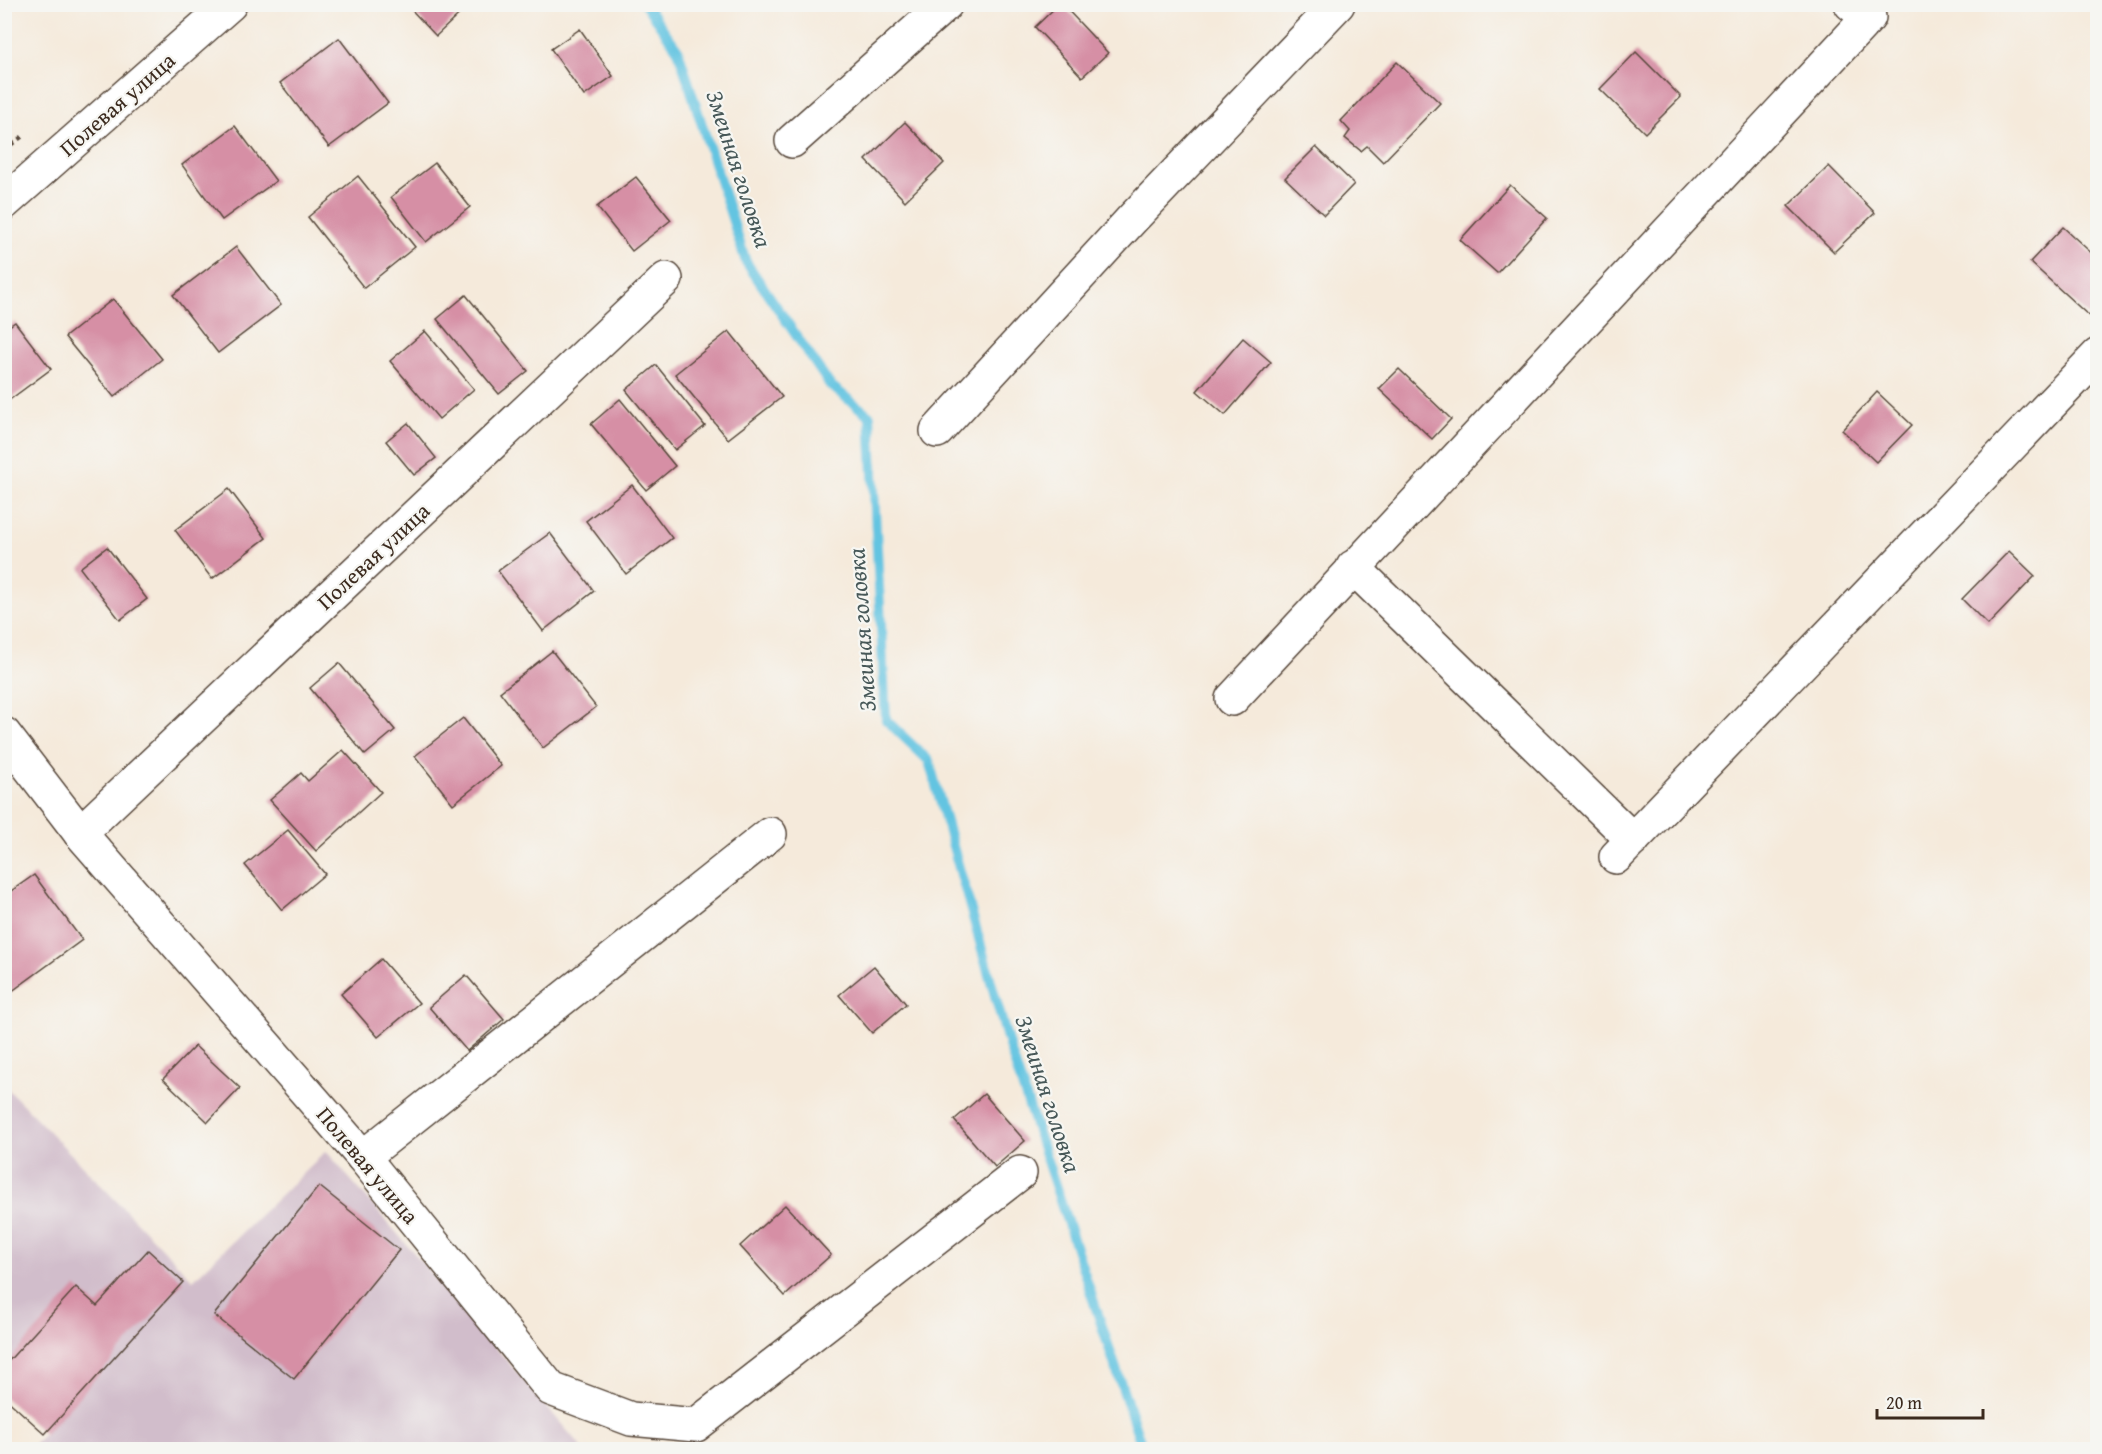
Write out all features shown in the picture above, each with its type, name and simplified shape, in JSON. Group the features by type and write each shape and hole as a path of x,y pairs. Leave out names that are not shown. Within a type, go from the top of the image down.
{"street":[{"name":"Полевая улица","path":"4,203 230,4"},
{"path":"792,141 945,4"},
{"path":"937,431 1133,218 1338,4"},
{"path":"1232,699 1353,567 1869,18 1851,4"},
{"name":"Полевая улица","path":"80,833 666,279"},
{"path":"1353,567 1625,848 2097,355"},
{"name":"Полевая улица","path":"4,734 80,833 363,1157 551,1389 631,1419 696,1425 1020,1173"},
{"path":"363,1157 770,834"}],"shaded area":[{"path":"4,1085 193,1280 326,1151 583,1449 30,1449 45,1433 5,1397"}],"building":[{"path":"406,4 470,4 436,36"},
{"path":"1059,4 1062,4 1108,53 1082,77 1035,27"},
{"path":"580,29 613,76 584,96 551,49"},
{"path":"339,38 388,103 329,147 280,83"},
{"path":"1636,52 1681,97 1645,133 1600,89"},
{"path":"1397,62 1440,103 1383,162 1367,146 1361,151 1345,138 1350,131 1341,121"},
{"path":"905,122 944,163 905,201 866,160"},
{"path":"235,126 276,181 222,220 182,165"},
{"path":"1316,147 1354,184 1324,215 1285,178"},
{"path":"435,163 470,207 426,242 391,197"},
{"path":"1829,166 1875,213 1834,252 1788,206"},
{"path":"358,176 415,247 364,288 308,217"},
{"path":"636,177 671,220 632,251 597,207"},
{"path":"1510,185 1547,218 1497,273 1460,240"},
{"path":"2063,227 2098,259 2098,307 2089,316 2030,262"},
{"path":"236,247 281,305 218,353 173,295"},
{"path":"466,295 528,371 499,394 437,319"},
{"path":"113,299 162,359 114,397 65,337"},
{"path":"15,322 51,369 8,401 4,396 4,330"},
{"path":"425,331 474,389 439,419 390,361"},
{"path":"729,331 782,397 728,439 675,374"},
{"path":"1243,338 1271,362 1225,415 1197,391"},
{"path":"656,365 705,426 675,450 626,390"},
{"path":"1399,369 1451,419 1432,439 1379,389"},
{"path":"1877,392 1912,425 1876,462 1842,430"},
{"path":"620,399 675,466 646,490 591,424"},
{"path":"408,423 436,458 414,475 386,441"},
{"path":"632,485 672,538 626,574 586,521"},
{"path":"229,489 266,538 212,579 175,530"},
{"path":"550,533 594,591 543,631 498,571"},
{"path":"107,547 147,599 120,620 80,568"},
{"path":"2009,551 2035,576 1988,625 1962,599"},
{"path":"552,651 596,707 543,748 500,692"},
{"path":"339,663 395,730 365,755 310,688"},
{"path":"463,718 501,766 453,804 415,756"},
{"path":"343,750 381,792 316,851 270,800 301,773 308,781"},
{"path":"288,830 325,874 282,910 245,865"},
{"path":"34,875 82,940 4,997 4,896"},
{"path":"381,959 419,1003 378,1037 341,994"},
{"path":"874,966 906,1004 872,1033 839,995"},
{"path":"466,975 504,1019 467,1051 429,1007"},
{"path":"195,1046 240,1088 208,1122 163,1079"},
{"path":"984,1094 1025,1141 995,1167 954,1120"},
{"path":"319,1186 399,1250 294,1379 214,1315"},
{"path":"785,1205 831,1255 785,1296 740,1246"},
{"path":"148,1250 183,1282 45,1434 4,1397 4,1366 76,1287 97,1306"}],"waterway":[{"name":"Змеиная головка","path":"645,4 678,50 746,262 830,385 870,416 886,720 929,761 1010,1049 1143,1450"}]}
